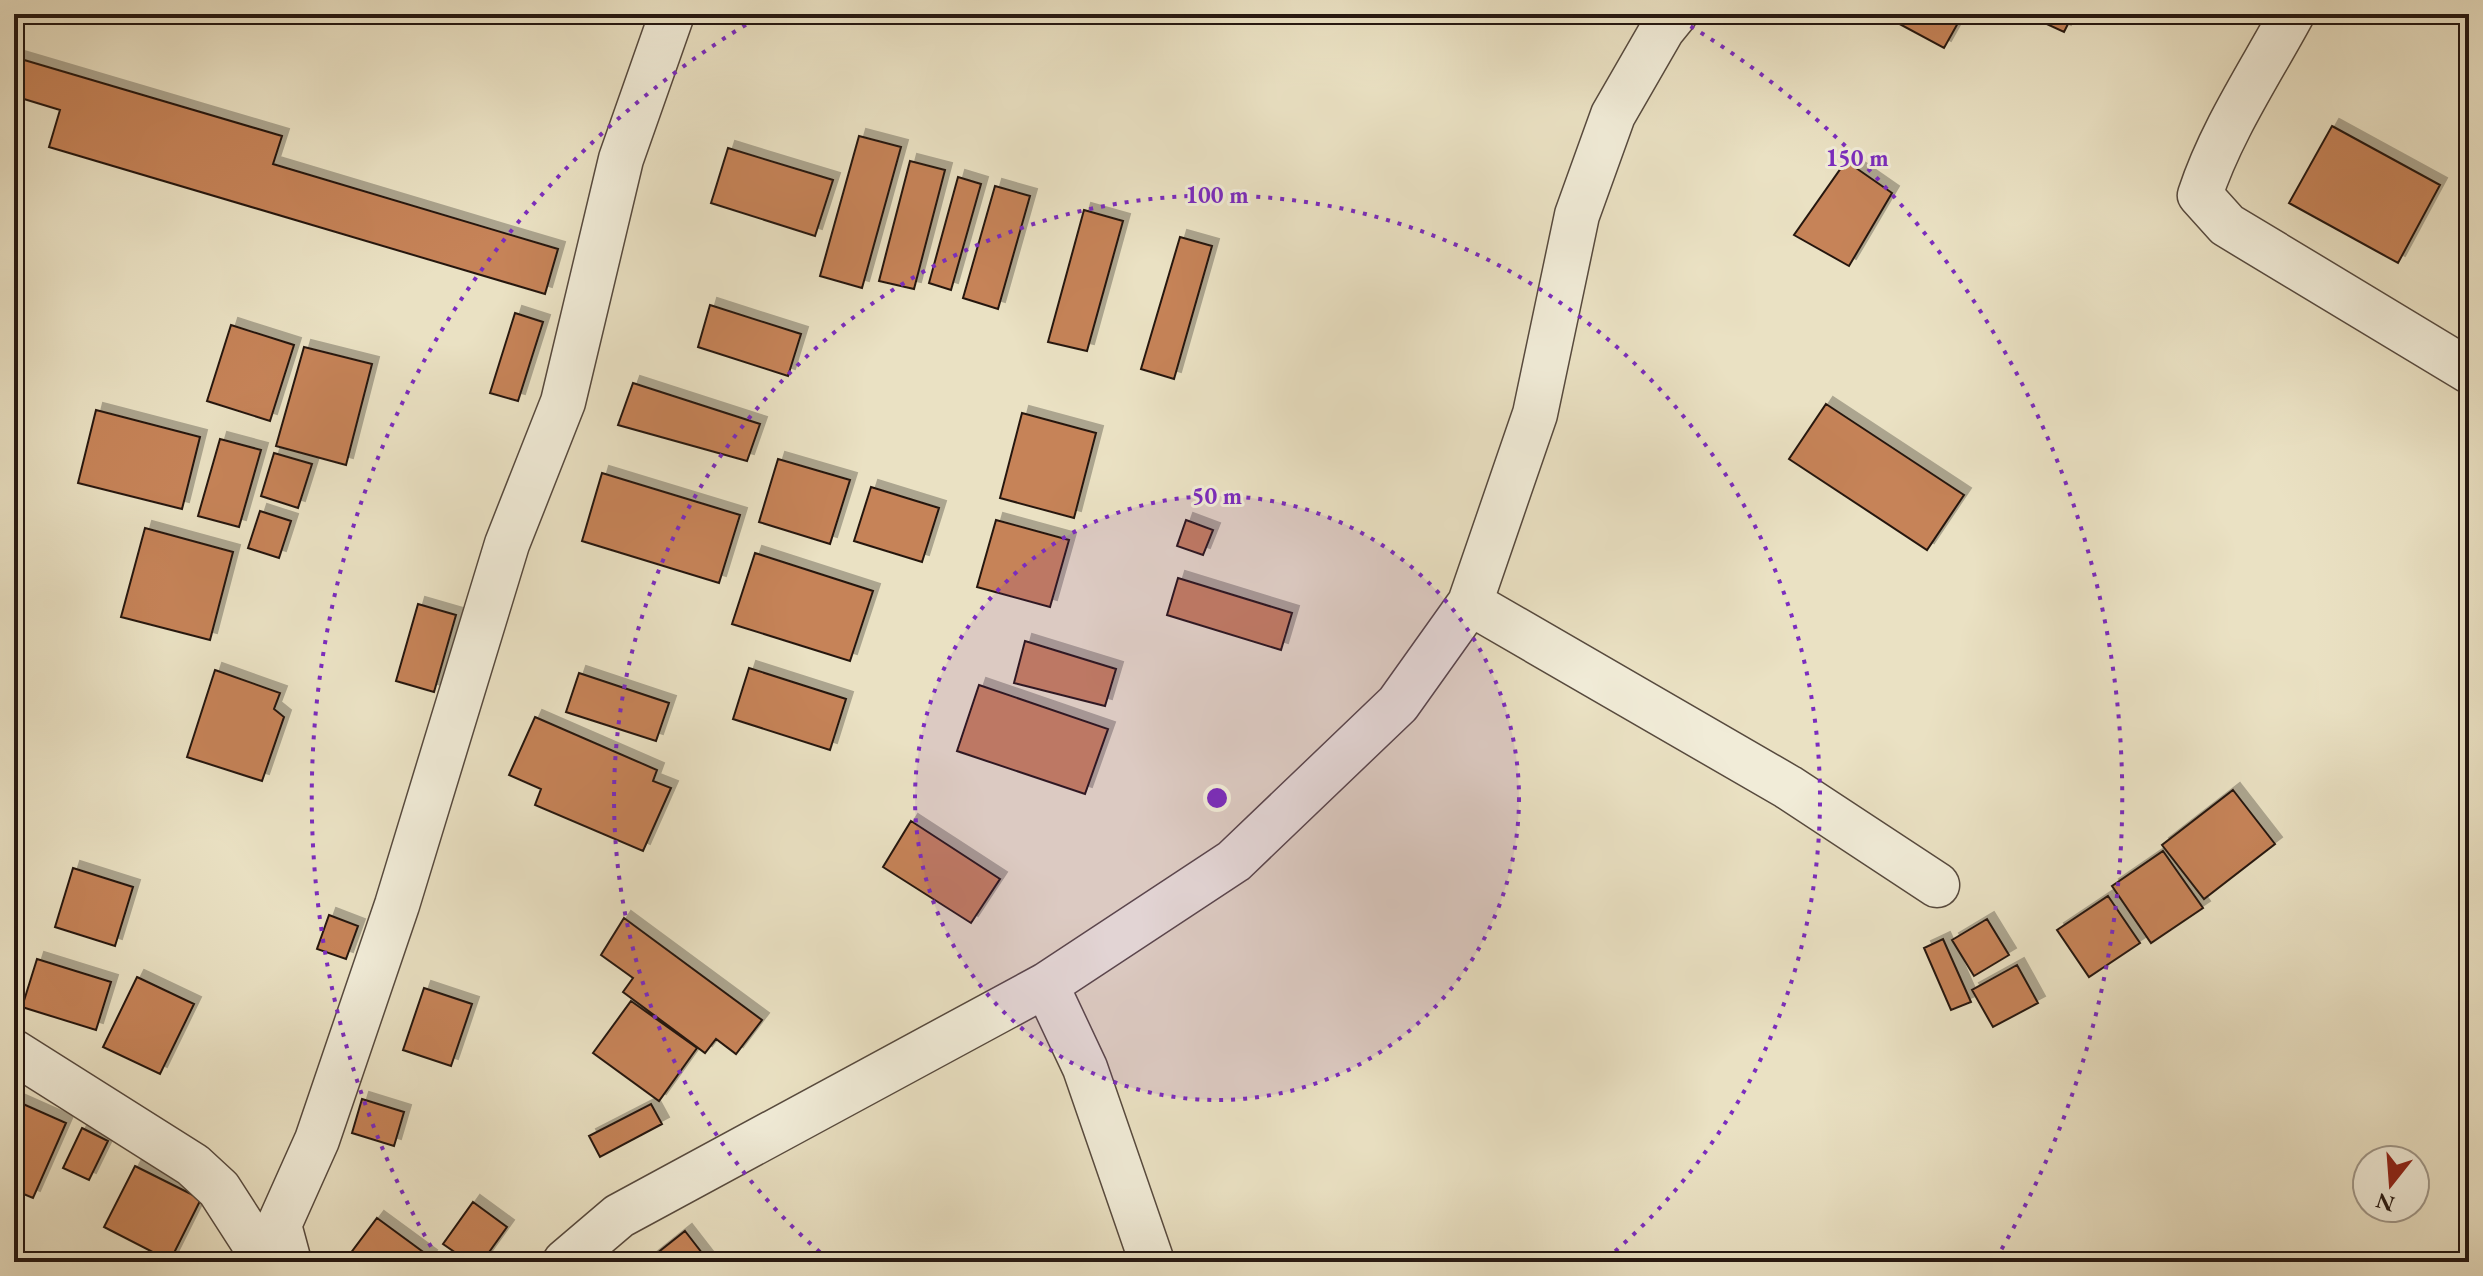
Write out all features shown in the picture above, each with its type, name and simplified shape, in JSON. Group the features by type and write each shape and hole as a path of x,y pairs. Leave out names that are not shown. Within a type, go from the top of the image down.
{"street":[{"path":"289,1262 279,1225 317,1140 397,905 507,544 563,402 621,159 672,14"},
{"path":"565,1262 619,1216 1046,985 1234,861 1398,704 1470,603 1535,414 1577,215 1613,115 1662,30 1675,14"},
{"path":"2292,14 2236,115 2207,173 2200,195 2227,225 2469,371"},
{"path":"1470,603 1788,787 1937,885"},
{"path":"1046,985 1085,1068 1152,1262"},
{"path":"17,1059 193,1165 219,1189 266,1262"}],"building":[{"path":"1881,14 1963,14 1944,48"},
{"path":"2025,14 2073,14 2064,32"},
{"path":"14,57 282,136 273,164 558,249 545,294 49,147 60,110 14,96"},
{"path":"2332,126 2440,185 2398,263 2289,203"},
{"path":"859,136 901,147 862,288 820,276"},
{"path":"728,148 833,180 815,236 711,203"},
{"path":"910,161 945,170 914,289 879,281"},
{"path":"1846,161 1892,193 1849,266 1794,235"},
{"path":"958,177 981,184 951,290 929,283"},
{"path":"995,186 1030,196 998,309 963,298"},
{"path":"1084,210 1123,221 1087,351 1048,342"},
{"path":"1180,237 1212,246 1174,379 1141,369"},
{"path":"710,305 801,334 788,376 698,347"},
{"path":"515,313 543,322 518,401 490,393"},
{"path":"231,325 294,345 270,421 207,401"},
{"path":"304,347 372,364 346,465 276,446"},
{"path":"633,383 760,424 747,461 618,425"},
{"path":"1826,404 1964,495 1927,550 1789,459"},
{"path":"96,410 200,437 182,509 78,483"},
{"path":"1022,413 1096,433 1074,518 1000,498"},
{"path":"220,439 261,450 239,527 198,516"},
{"path":"274,453 312,464 298,508 261,496"},
{"path":"778,459 850,480 830,544 759,522"},
{"path":"602,473 740,515 719,583 582,541"},
{"path":"871,487 939,508 922,562 854,541"},
{"path":"260,511 291,521 279,558 248,548"},
{"path":"996,520 1069,540 1050,607 977,587"},
{"path":"1186,520 1213,530 1203,555 1177,546"},
{"path":"145,528 233,552 210,640 121,617"},
{"path":"755,553 873,591 850,661 732,624"},
{"path":"1178,578 1292,613 1281,650 1167,615"},
{"path":"418,604 456,615 434,692 396,681"},
{"path":"1025,641 1116,669 1105,706 1014,683"},
{"path":"749,668 846,699 830,750 733,719"},
{"path":"215,670 280,693 274,709 284,717 262,781 187,757"},
{"path":"579,673 669,703 656,741 566,712"},
{"path":"979,685 1108,729 1085,794 957,751"},
{"path":"535,717 657,770 653,781 671,788 643,851 535,805 541,789 509,775"},
{"path":"2233,790 2275,844 2204,899 2162,845"},
{"path":"911,821 1000,879 971,923 883,867"},
{"path":"2163,851 2203,908 2151,943 2112,886"},
{"path":"73,868 133,887 115,946 55,927"},
{"path":"2108,896 2140,943 2089,977 2057,930"},
{"path":"329,915 358,926 346,959 317,949"},
{"path":"624,918 762,1020 736,1054 716,1039 705,1053 623,992 633,978 601,955"},
{"path":"1987,919 2009,955 1974,976 1952,940"},
{"path":"1943,939 1971,1002 1951,1010 1924,948"},
{"path":"37,959 111,982 96,1030 22,1007"},
{"path":"2017,965 2038,1003 1993,1027 1972,990"},
{"path":"137,977 194,1004 160,1074 103,1047"},
{"path":"424,988 472,1004 451,1066 403,1050"},
{"path":"631,1001 697,1048 659,1101 593,1053"},
{"path":"362,1099 404,1112 394,1146 352,1133"},
{"path":"14,1100 66,1123 33,1198 14,1190"},
{"path":"651,1104 662,1124 600,1157 589,1136"},
{"path":"82,1128 108,1141 89,1180 63,1168"},
{"path":"135,1166 201,1199 170,1261 104,1227"},
{"path":"473,1202 507,1227 482,1262 469,1262 443,1244"},
{"path":"377,1218 430,1257 426,1262 344,1262"},
{"path":"685,1231 709,1262 646,1262"}]}
